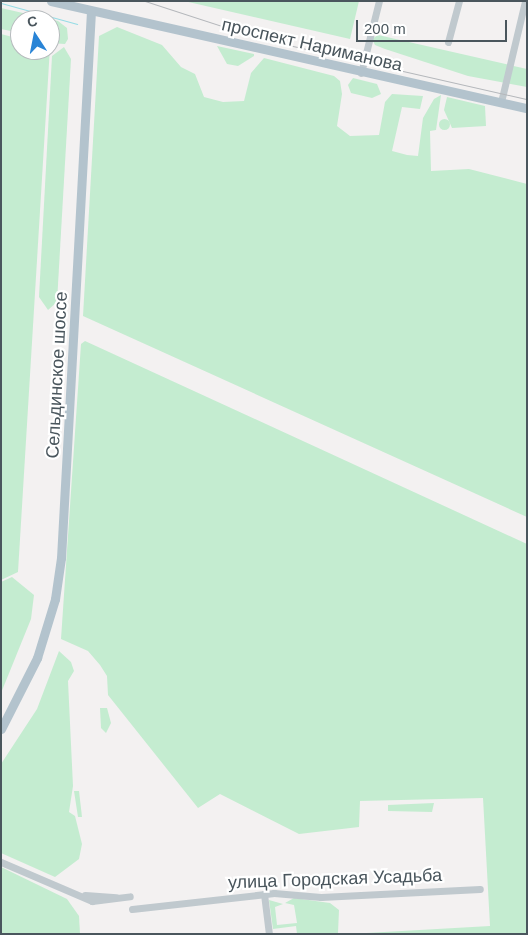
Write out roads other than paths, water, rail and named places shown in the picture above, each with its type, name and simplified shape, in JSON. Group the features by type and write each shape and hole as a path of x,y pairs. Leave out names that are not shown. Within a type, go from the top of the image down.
{"main road":[{"name":"проспект Нариманова","path":"51,1 361,73 527,108"},
{"name":"Сельдинское шоссе","path":"1,729 37,658 55,599 61,558 91,11"}],"street":[{"path":"361,73 379,1"},
{"path":"448,42 459,1"},
{"path":"501,102 525,1"},
{"path":"1,862 84,895 92,901 130,896"},
{"name":"улица Городская Усадьба","path":"132,909 264,894 321,897 480,889"},
{"path":"264,894 269,934"}],"waterway":[{"path":"1,3 77,24"}],"tram line":[{"path":"145,1 262,39 527,99"}]}
